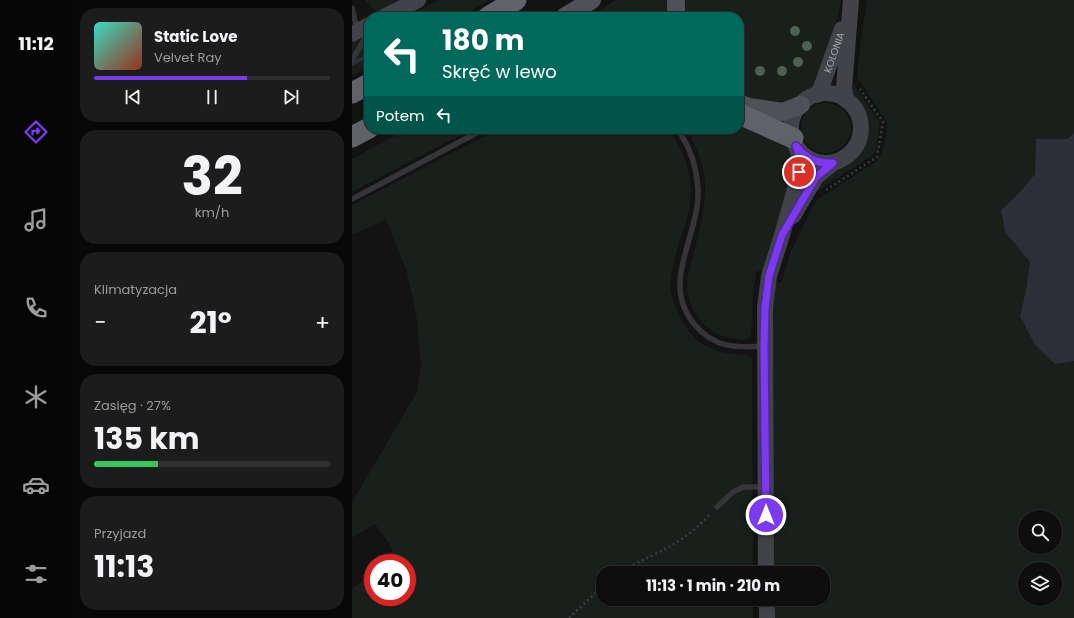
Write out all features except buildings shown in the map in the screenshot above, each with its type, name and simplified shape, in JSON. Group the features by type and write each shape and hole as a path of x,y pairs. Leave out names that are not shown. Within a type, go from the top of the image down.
{"highway":[{"path":"496,12 516,0"},
{"path":"352,93 364,87"},
{"path":"744,116 795,142"},
{"path":"352,137 364,131"}],"main road":[{"path":"572,12 592,0"},
{"path":"676,0 676,12"},
{"path":"744,105 783,112 801,105"}],"street":[{"path":"394,12 418,0"},
{"name":"KOLONIA","path":"817,95 821,88 850,4"},
{"name":"KOLONIA","path":"846,100 844,88 850,4"},
{"path":"766,566 764,346 766,291 774,258 797,182 801,161 792,129 792,120 801,105 808,99 817,95 837,95 846,100 855,108 860,118 861,130 859,142 853,151 844,159 833,163 816,177 782,235"},
{"path":"795,142 808,158 816,162 833,163"},
{"path":"767,606 767,618"}],"lane":[{"path":"352,8 362,31 352,60"},
{"path":"352,199 475,134"},
{"path":"681,134 690,152 696,173 698,192 696,216 682,269 679,287 682,305 702,334 719,343 740,347 764,346"},
{"path":"717,507 733,492 743,487 766,486"}],"path":[{"path":"825,190 877,157 884,122 857,85"},
{"path":"631,566 678,543 695,530 717,507"},
{"path":"569,618 596,593"}],"shaded area":[{"path":"365,0 402,0 379,12 376,12"},
{"path":"439,0 490,0 468,12 415,12"},
{"path":"616,0 667,0 666,12 597,12"},
{"path":"686,0 841,0 831,48 817,85 803,92 791,101 773,104 744,96 744,12 685,12"},
{"path":"867,0 1074,0 1074,133 1067,139 1036,139 1035,174 1017,195 1001,210 1005,232 1030,262 1020,316 1055,364 1074,361 1074,618 773,618 773,606 830,606 830,566 773,566 771,314 774,282 781,283 791,251 814,204 818,199 875,162 883,150 887,125 886,121 857,77"},
{"path":"364,37 364,70 352,76 352,43"},
{"path":"850,83 853,84 879,121 880,125 875,152 872,156 811,195 821,180 828,173 845,167 851,163 857,158 865,146 869,132 868,118 853,92"},
{"path":"821,103 831,103 844,110 851,123 851,133 844,146 831,153 821,153 812,149 805,142 801,133 801,123 805,114 812,107"},
{"path":"744,123 786,142 795,163 764,272 756,271 753,294 751,337 747,339 738,340 725,337 710,329 699,319 689,300 687,286 688,278 701,221 705,186 705,179 699,156 689,134 744,134"},
{"path":"1074,133 1074,361 1055,364 1035,345 1020,316 1030,262 1005,232 1001,210 1017,195 1035,174 1036,139 1067,139"},
{"path":"398,134 462,134 352,192 352,159"},
{"path":"488,134 672,134 686,162 689,172 691,191 689,211 672,270 671,291 675,306 681,320 695,339 708,347 719,351 730,354 741,354 752,358 753,566 596,566 596,606 753,606 753,618 352,618 352,589 364,579 364,606 416,606 416,554 391,554 393,549 375,524 352,538 352,502 417,392 421,366 416,313 406,269 386,220 352,235 352,205"}],"waterway":[{"path":"352,64 364,58"}],"route":[{"path":"766,515 764,346 766,291 774,258 782,235 816,177 833,163 816,162 808,158 796,146 801,161 799,172"}]}
